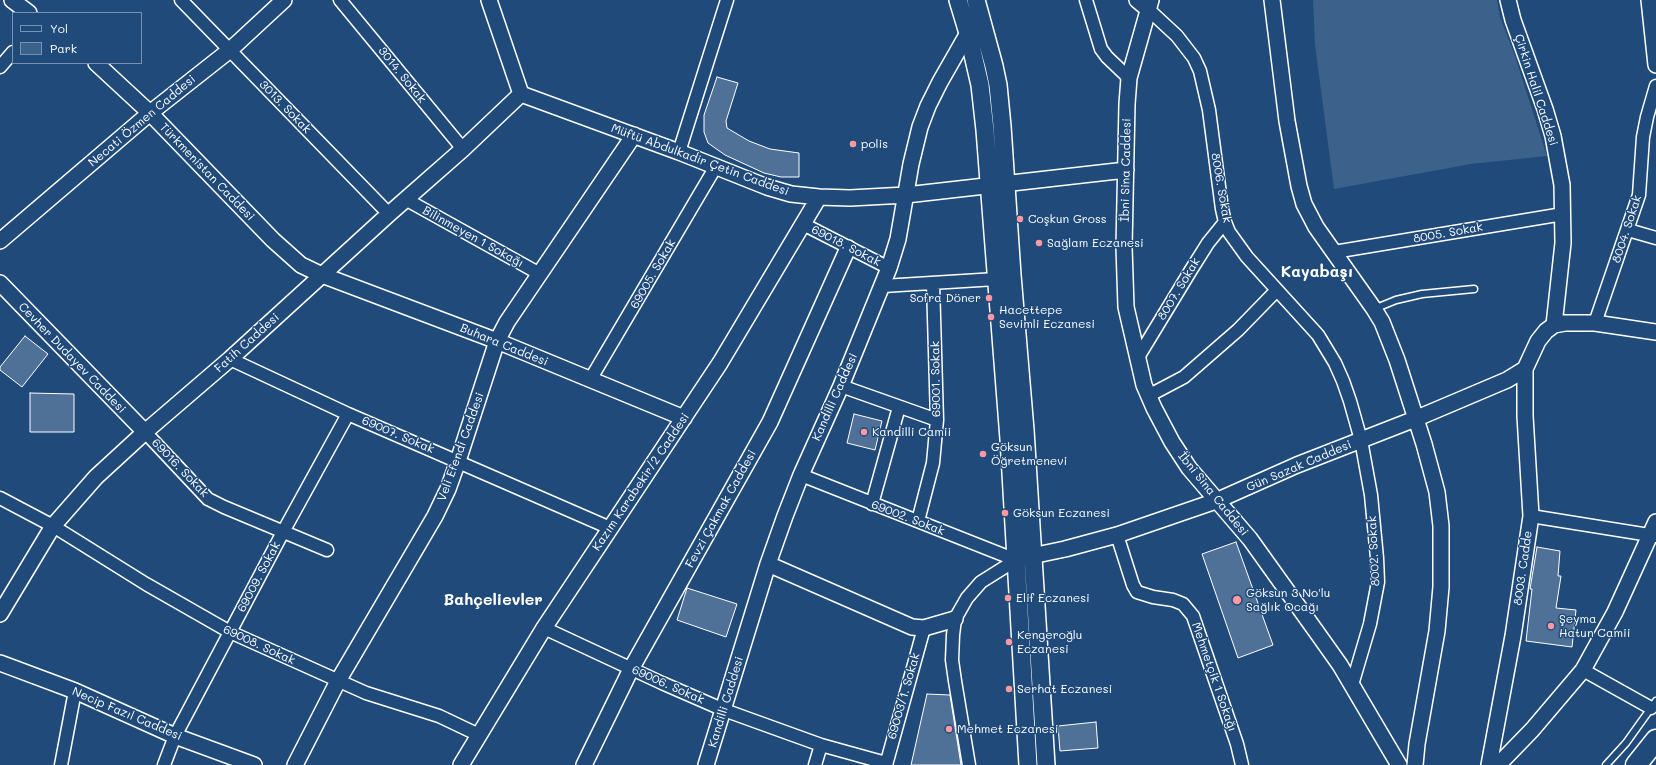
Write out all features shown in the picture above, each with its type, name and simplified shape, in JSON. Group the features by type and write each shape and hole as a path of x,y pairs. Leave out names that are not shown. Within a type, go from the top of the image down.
{"highway":[{"path":"1636,765 1656,740"}],"main road":[{"path":"958,0 968,33 983,104 1009,439 1028,765"},
{"path":"976,0 989,44 998,86 1007,184 1012,275 1025,430 1046,765"}],"street":[{"path":"12,0 28,12"},
{"name":"3013. Sokak","path":"181,0 389,214"},
{"name":"Necati Özmen Caddesi","path":"0,241 150,113 230,50 284,0"},
{"name":"3014. Sokak","path":"340,0 463,150"},
{"path":"489,0 521,94"},
{"path":"679,152 728,0"},
{"path":"1086,0 1102,49 1107,57 1129,78"},
{"path":"1137,0 1150,5"},
{"path":"1272,0 1282,88 1299,186 1309,216 1374,309 1389,337 1437,492 1442,526 1442,552 1437,631 1417,744 1415,765"},
{"name":"Çirkin Halil Caddesi","path":"1508,0 1553,136 1562,185 1563,243 1554,325"},
{"path":"1649,0 1656,65"},
{"name":"İbni Sina Caddesi","path":"1150,5 1129,78 1127,104 1124,247 1126,307 1144,385 1154,408 1180,455 1216,501 1250,539 1340,664 1399,765"},
{"name":"8006. Sokak","path":"1150,5 1194,58 1200,71 1209,110 1225,222 1229,232 1238,245 1318,335 1333,358 1343,380 1361,440"},
{"name":"Kandilli Caddesi","path":"706,765 768,564 801,475 841,386 890,268 898,239 912,158 920,127 928,106 940,82 968,33"},
{"path":"0,67 12,53"},
{"name":"Türkmenistan Caddesi","path":"97,64 150,113 273,240 302,265 322,275"},
{"name":"8004. Sokak","path":"1595,323 1639,195 1643,137 1646,117 1656,86"},
{"name":"Fatih Caddesi","path":"0,614 53,526 96,477 145,432 230,359 389,214 463,150 521,94"},
{"name":"Müftü Abdulkadir Çetin Caddesi","path":"521,94 679,152 715,168 766,187 791,194 850,198 906,195 1126,170"},
{"name":"Veli Efendi Caddesi","path":"295,765 338,681 435,516 458,461 497,341 507,322 634,135"},
{"name":"69005. Sokak","path":"590,380 715,168"},
{"name":"Kazım Karabekir/2 Caddesi","path":"462,765 544,628 720,363 819,197"},
{"name":"Bilinmeyen 1 Sokağı","path":"407,200 540,274"},
{"name":"8005. Sokak","path":"1334,252 1563,214"},
{"name":"8007. Sokak","path":"1137,359 1208,243 1225,222"},
{"name":"69018. Sokak","path":"803,224 890,268"},
{"path":"1628,230 1656,238"},
{"name":"Fevzi Çakmak Caddesi","path":"584,765 632,669 770,422 848,248"},
{"name":"Buhara Caddesi","path":"322,275 497,341 684,418"},
{"path":"883,286 996,279"},
{"name":"Cevher Dudayev Caddesi","path":"0,283 145,432"},
{"name":"69001. Sokak","path":"918,521 933,463 937,420 933,283"},
{"path":"1148,396 1184,378 1238,330 1277,290"},
{"path":"1525,369 1538,340 1554,325 1565,323 1595,323 1656,332"},
{"name":"69007. Sokak","path":"230,359 348,414 610,528"},
{"name":"Gün Sazak Caddesi","path":"1016,560 1117,535 1216,501 1297,465 1415,419 1507,380 1525,369"},
{"name":"8003. Cadde","path":"1489,765 1514,630 1531,516 1525,416 1525,369"},
{"path":"841,386 937,420"},
{"path":"872,504 899,407"},
{"name":"69009. Sokak","path":"164,765 175,736 283,532 348,414"},
{"name":"69016. Sokak","path":"145,432 208,499 327,550"},
{"name":"8002. Sokak","path":"1352,684 1370,624 1378,582 1373,519 1361,440"},
{"name":"69002. Sokak","path":"801,475 1016,560"},
{"name":"69008. Sokak","path":"0,498 53,526 146,584 230,632 366,694 439,716 479,735"},
{"path":"1498,765 1532,730 1583,670 1615,612 1654,531 1531,516"},
{"name":"Mehmetçik 1 Sokağı","path":"1117,535 1132,585 1137,592 1152,597 1173,600 1183,604 1193,616 1238,744 1242,765"},
{"path":"969,765 954,674 953,635 955,618 966,598 982,582 1016,560"},
{"path":"768,564 912,627 924,628 955,618"},
{"name":"69006. Sokak","path":"544,628 724,710 821,745 886,764"},
{"name":"69003/1. Sokak","path":"886,764 924,628"},
{"name":"Necip Fazıl Caddesi","path":"0,663 75,692 175,736 254,765"},
{"path":"1583,670 1654,704"},
{"path":"61,765 75,692"},
{"path":"815,765 821,745"}],"lane":[{"path":"1374,309 1396,300 1422,294 1474,289"},
{"path":"1606,765 1626,743 1654,704"}],"green space":[{"path":"1313,0 1497,0 1500,17 1514,53 1547,156 1471,164 1334,189 1315,45"}],"building":[{"path":"717,77 738,83 726,121 727,128 749,141 770,149 799,153 799,177 781,177 764,173 725,155 708,143 704,132 704,115"},
{"path":"25,336 48,354 22,387 0,370 0,367"},
{"path":"30,393 74,394 74,432 30,432"},
{"name":"Kandilli Camii","path":"854,414 882,421 875,450 847,443"},
{"name":"Göksun 3 No'lu Sağlık Ocağı","path":"1236,542 1273,645 1238,658 1202,554"},
{"path":"1537,547 1560,551 1558,576 1561,576 1556,608 1576,610 1572,647 1526,641 1532,589 1530,589"},
{"path":"687,588 737,604 726,637 677,620"},
{"path":"927,694 950,695 961,765 911,765"},
{"path":"1096,722 1098,748 1060,751 1058,726"}],"place":[{"name":"polis","path":"853,144"},
{"name":"Coşkun Gross","path":"1020,219"},
{"name":"Sağlam Eczanesi","path":"1039,243"},
{"name":"Sofra Döner","path":"989,298"},
{"name":"Hacettepe Sevimli Eczanesi","path":"991,317"},
{"name":"Kandilli Camii","path":"864,432"},
{"name":"Göksun Öğretmenevi","path":"983,454"},
{"name":"Göksun Eczanesi","path":"1005,513"},
{"name":"Elif Eczanesi","path":"1008,598"},
{"name":"Göksun 3 No'lu Sağlık Ocağı","path":"1237,600"},
{"name":"Şeyma Hatun Camii","path":"1551,626"},
{"name":"Kengeroğlu Eczanesi","path":"1009,642"},
{"name":"Serhat Eczanesi","path":"1009,689"},
{"name":"Mehmet Eczanesi","path":"949,729"}],"district":[{"name":"Kayabaşı","path":"1317,272"},
{"name":"Bahçelievler","path":"493,600"}]}
